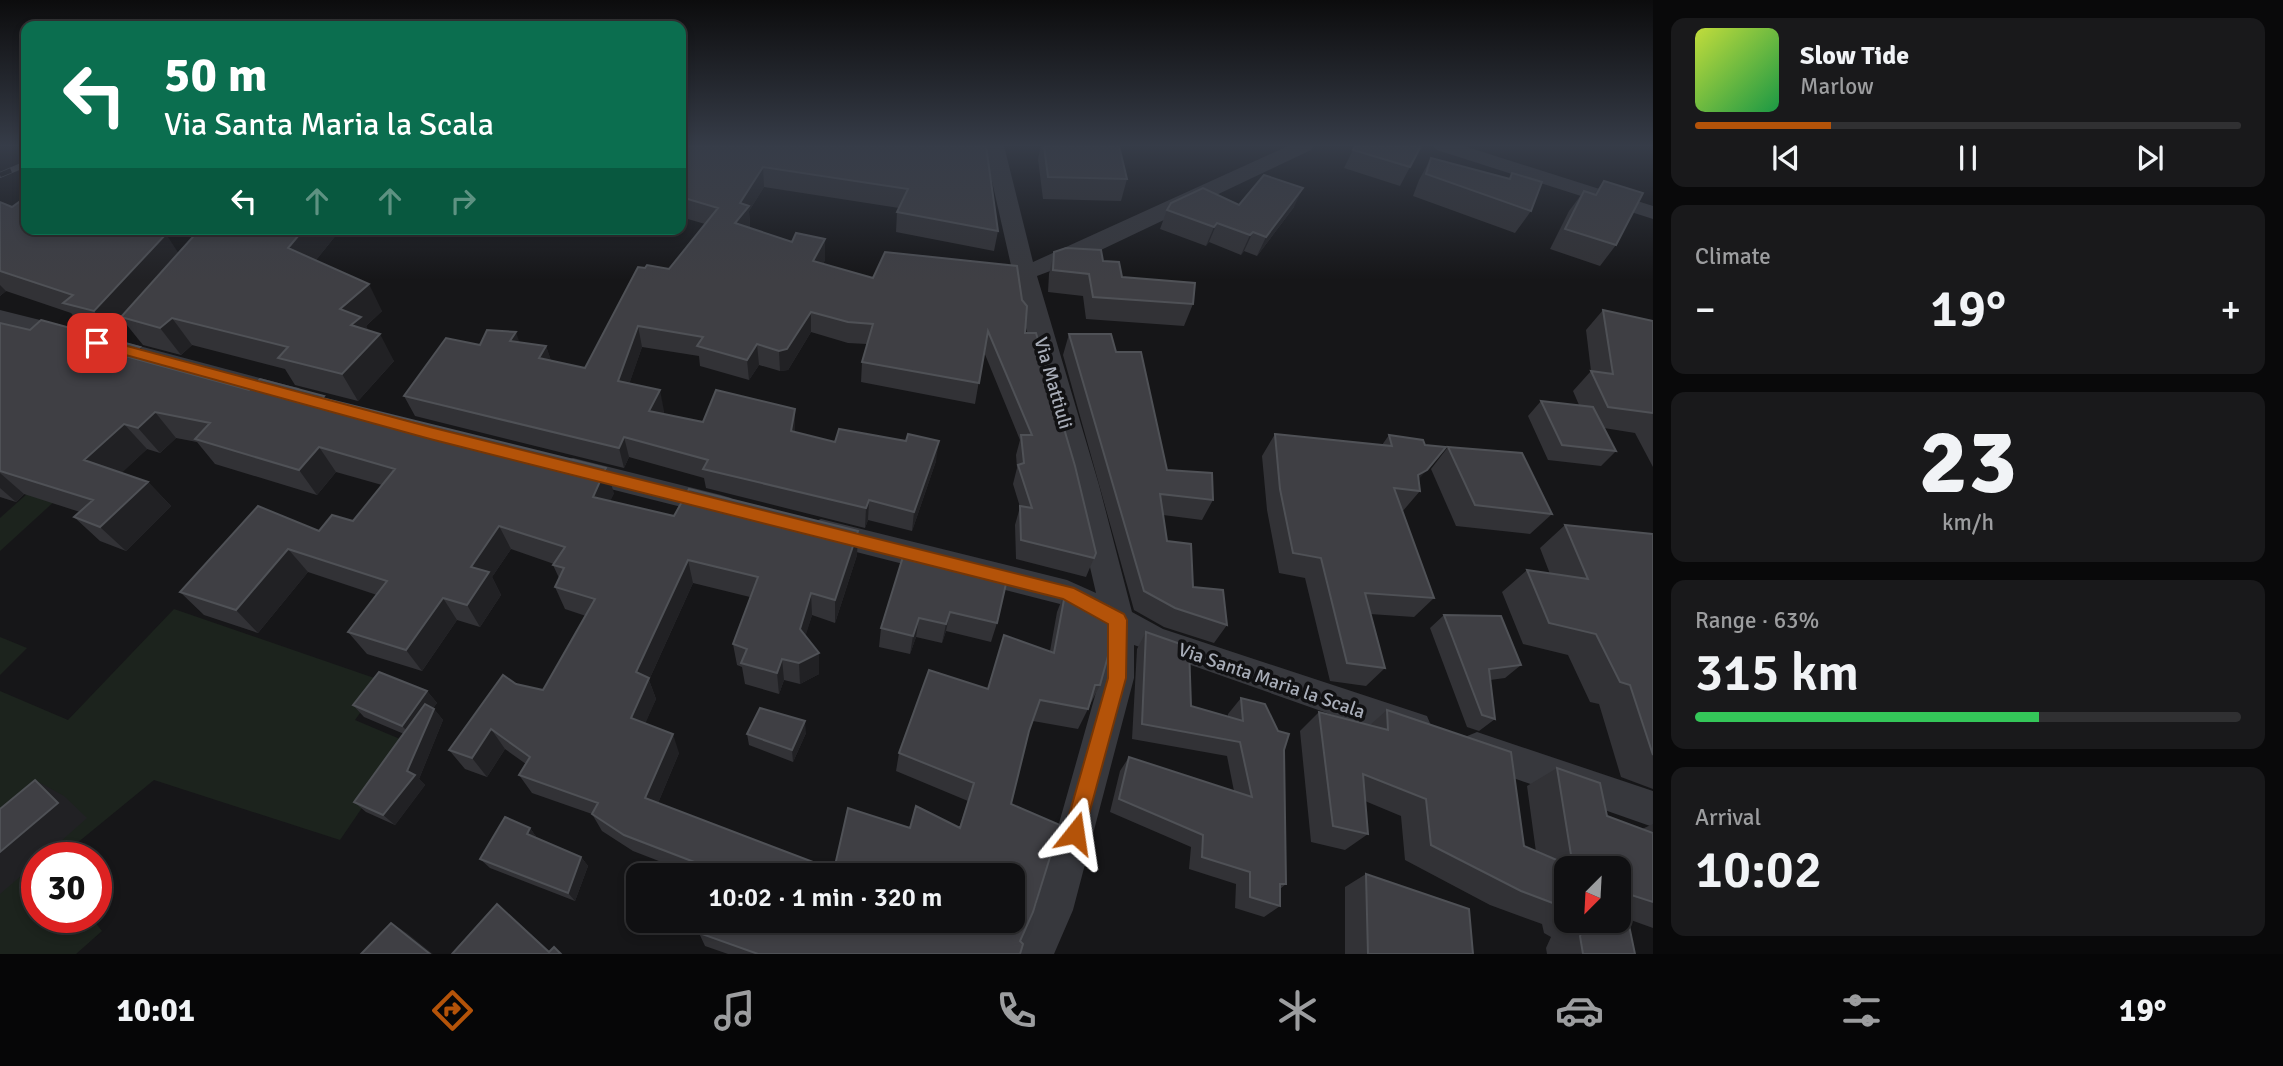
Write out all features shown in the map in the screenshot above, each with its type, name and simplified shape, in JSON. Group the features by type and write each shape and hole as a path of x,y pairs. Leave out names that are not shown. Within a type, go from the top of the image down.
{"street":[{"name":"Via Mattiuli","path":"1005,191 1024,273 1085,485 1118,620 1117,678 1054,910 1033,954"},
{"path":"1024,273 1074,254 1209,191"},
{"path":"1583,191 1653,213"},
{"path":"0,318 130,339 323,404"},
{"path":"552,464 742,511"},
{"name":"Via Santa Maria la Scala","path":"796,525 1067,593 1154,640 1653,809"}],"shaded area":[{"path":"160,376 185,382 0,551 0,518"},
{"path":"174,609 383,681 355,720 407,742 340,840 154,780 78,842 21,842 21,933 100,933 76,954 0,954 0,691 68,720"},
{"path":"0,637 27,648 0,675"}],"building":[{"path":"686,191 748,191 740,203 749,206 735,223 792,242 796,233 825,239 813,261 873,278 885,252 1017,266 1022,300 1027,306 1025,333 1036,333 1075,466 1096,553 1094,558 1021,540 1020,506 1032,508 1018,465 1024,463 1021,435 1032,435 988,331 979,383 862,362 873,324 848,322 811,312 787,349 779,351 757,344 747,360 697,346 703,337 638,326 618,381 660,390 649,411 703,422 716,390 795,409 791,431 835,442 839,429 906,441 908,434 939,441 914,512 869,500 866,508 703,469 708,460 624,437 619,448 404,396 446,338 480,345 487,330 516,332 510,341 546,346 539,358 585,368 638,267 645,268 647,265 669,269 718,208 686,198"},
{"path":"907,191 992,191 998,231 897,212"},
{"path":"1198,191 1208,191 1239,205 1251,191 1301,191 1266,237 1253,232 1250,235 1217,223 1214,227 1167,210 1171,203"},
{"path":"1473,191 1539,191 1531,211"},
{"path":"1584,191 1596,195 1599,191 1643,193 1616,245 1565,229"},
{"path":"21,201 21,235 165,235 94,311 63,303 73,295 0,271 0,202 12,207"},
{"path":"195,235 299,235 288,248 369,284 340,309 361,317 351,325 380,334 342,374 278,358 288,347 172,318 160,328 121,317"},
{"path":"1066,248 1101,250 1103,261 1119,262 1122,277 1195,283 1193,304 1093,297 1089,274 1053,270 1054,252"},
{"path":"1603,310 1653,321 1653,413 1608,407 1591,371 1613,374"},
{"path":"41,320 140,347 129,357 249,390 260,379 324,396 322,398 606,468 593,497 674,516 689,489 858,531 835,600 811,593 800,629 819,653 799,663 782,659 777,673 741,663 747,649 733,644 758,577 688,560 636,672 649,678 631,718 673,734 645,798 816,863 697,863 624,835 592,814 598,803 519,775 530,757 491,729 472,758 449,750 503,675 516,684 543,690 595,599 555,587 564,568 553,565 565,547 499,526 471,567 489,572 467,605 443,598 406,650 348,632 387,581 288,549 236,610 180,592 258,506 319,531 332,515 353,521 395,469 319,447 299,470 195,439 210,423 155,412 138,428 124,424 84,460 148,482 100,527 74,517 93,500 0,471 0,323 30,330"},
{"path":"1069,334 1111,334 1116,352 1141,352 1167,470 1212,473 1213,500 1160,494 1167,541 1191,544 1193,587 1223,590 1227,625 1175,608 1144,591"},
{"path":"1541,401 1593,407 1616,451 1562,445"},
{"path":"1275,434 1392,446 1389,435 1423,440 1425,445 1446,447 1427,470 1418,475 1420,491 1394,488 1434,598 1365,593 1385,668 1347,663 1321,558 1293,553 1280,489"},
{"path":"1448,447 1522,453 1552,514 1475,505"},
{"path":"1565,525 1653,534 1653,755 1630,685 1620,682 1596,634 1549,623 1527,570 1588,579"},
{"path":"906,547 1008,575 997,623 950,612 946,624 919,618 913,636 881,628"},
{"path":"1066,589 1110,607 1108,656 1100,685 1095,685 1088,709 1040,700 1029,731 1011,804 1060,825 1025,930 1025,863 836,863 848,808 910,828 916,806 960,828 974,783 899,753 929,670 988,689 1004,635 1054,653"},
{"path":"1444,615 1501,616 1521,665 1489,669 1495,719 1482,715"},
{"path":"1146,632 1189,647 1191,706 1243,721 1241,698 1265,704 1278,731 1289,734 1284,750 1286,884 1280,884 1280,906 1250,897 1250,872 1202,857 1203,835 1119,799 1129,757 1252,797 1240,742 1142,724"},
{"path":"379,672 427,691 402,726 353,705"},
{"path":"425,704 434,709 407,771 415,775 383,815 354,802"},
{"path":"760,708 805,721 792,750 747,734"},
{"path":"1387,710 1511,752 1524,846 1554,859 1554,903 1521,891 1431,845 1426,799 1363,774 1368,834 1333,826 1319,712 1388,730"},
{"path":"1557,768 1600,783 1607,816 1653,833 1653,902 1631,895 1631,856 1571,856"},
{"path":"35,780 58,803 0,852 0,809"},
{"path":"505,817 530,828 527,834 581,857 568,893 480,859"},
{"path":"1366,874 1469,909 1473,954 1368,954"},
{"path":"497,904 549,952 554,947 561,954 452,954"},
{"path":"391,923 430,954 361,954"},
{"path":"699,933 1024,933 1020,941 1023,944 1020,954 758,954"},
{"path":"1581,933 1631,933 1635,954 1583,954"}],"route":[{"path":"97,343 430,433 1067,593 1118,620 1117,678 1075,833"}]}
